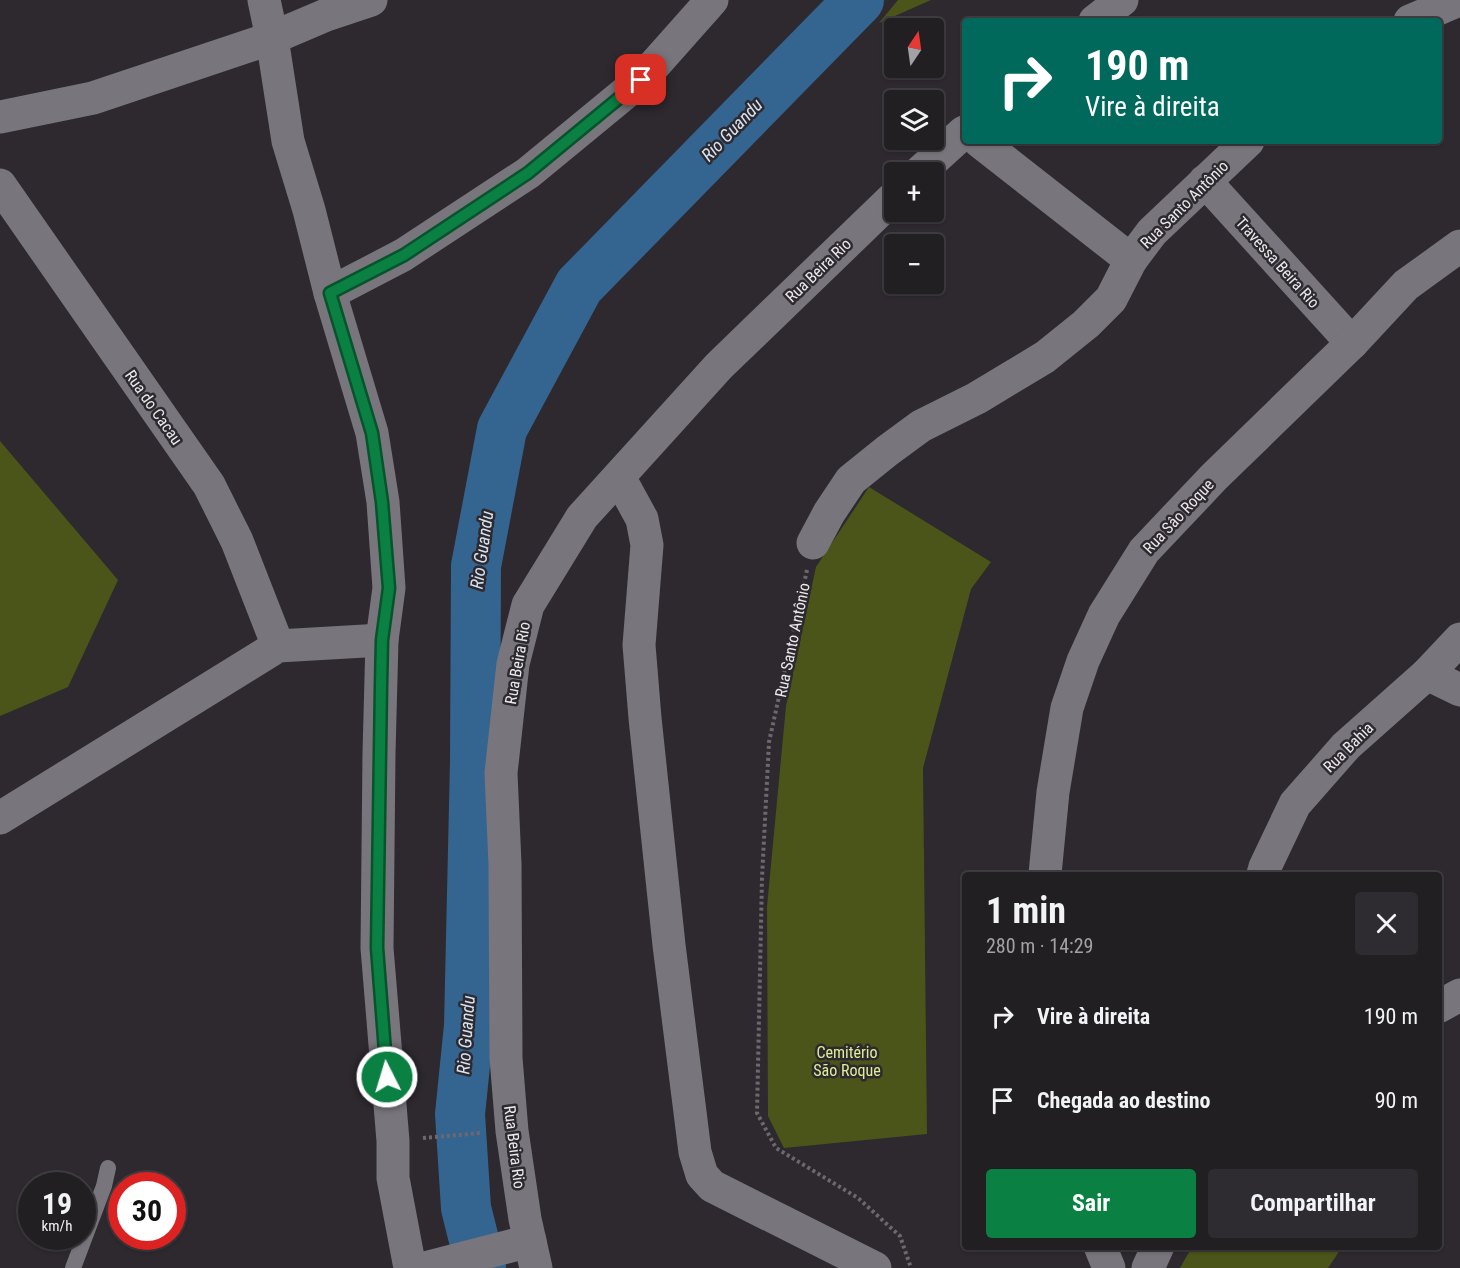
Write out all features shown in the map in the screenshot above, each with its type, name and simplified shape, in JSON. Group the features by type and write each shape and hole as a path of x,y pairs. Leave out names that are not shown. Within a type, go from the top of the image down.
{"street":[{"path":"264,0 288,141 374,444 382,502 389,588 382,640 377,948 393,1141 393,1178 422,1268 497,1248 533,1255"},
{"path":"0,117 93,98 272,38 326,15 371,0"},
{"path":"330,293 404,255 528,173 641,80 712,0"},
{"path":"1099,18 1122,0"},
{"path":"1417,18 1459,0"},
{"path":"931,162 962,134"},
{"path":"983,144 1131,260"},
{"name":"Rua Santo Antônio","path":"813,543 851,480 921,426 977,398 1045,357 1086,324 1111,298 1131,260 1152,232 1245,144"},
{"name":"Travessa Beira Rio","path":"1205,181 1352,343"},
{"name":"Rua do Cacau","path":"0,185 209,485 237,541 278,646"},
{"name":"Rua Beira Rio","path":"533,1255 512,1131 506,1058 505,864 501,773 513,664 528,605 582,517 719,366 884,207"},
{"name":"Rua Sâo Roque","path":"1045,872 1053,792 1067,708 1083,661 1104,615 1144,551 1214,477 1352,343 1406,285 1460,246"},
{"path":"619,477 642,519 647,545 640,655 669,945 695,1152 702,1175 712,1186 875,1268"},
{"name":"Rua Bahia","path":"1264,872 1295,804 1346,746 1427,674 1460,639"},
{"path":"0,818 278,646 382,640"},
{"path":"1427,674 1460,690"},
{"path":"1442,1005 1460,995"},
{"path":"1101,1250 1108,1268"},
{"path":"1148,1268 1156,1250"}],"lane":[{"path":"73,1268 104,1186 108,1168"}],"path":[{"name":"Rua Santo Antônio","path":"813,543 769,742 762,878 757,1113 776,1148 858,1198 900,1236 911,1268"},
{"path":"413,1138 470,1134"}],"green space":[{"path":"898,0 931,0 890,18 884,18 884,21 879,23"},
{"path":"0,441 118,580 68,687 0,716"},
{"name":"Cemitério São Roque","path":"869,487 991,562 971,589 923,768 927,1134 784,1148 768,1116 767,907 786,706 816,567"},
{"path":"1191,1250 1340,1250 1328,1268 1180,1268"}],"waterway":[{"name":"Rio Guandu","path":"481,1268 466,1208 460,1114 469,1026 475,761 476,566 502,429 579,286 859,0"}],"route":[{"path":"387,1077 377,948 382,640 389,588 382,502 372,433 330,293 404,255 528,173 641,80"}]}
